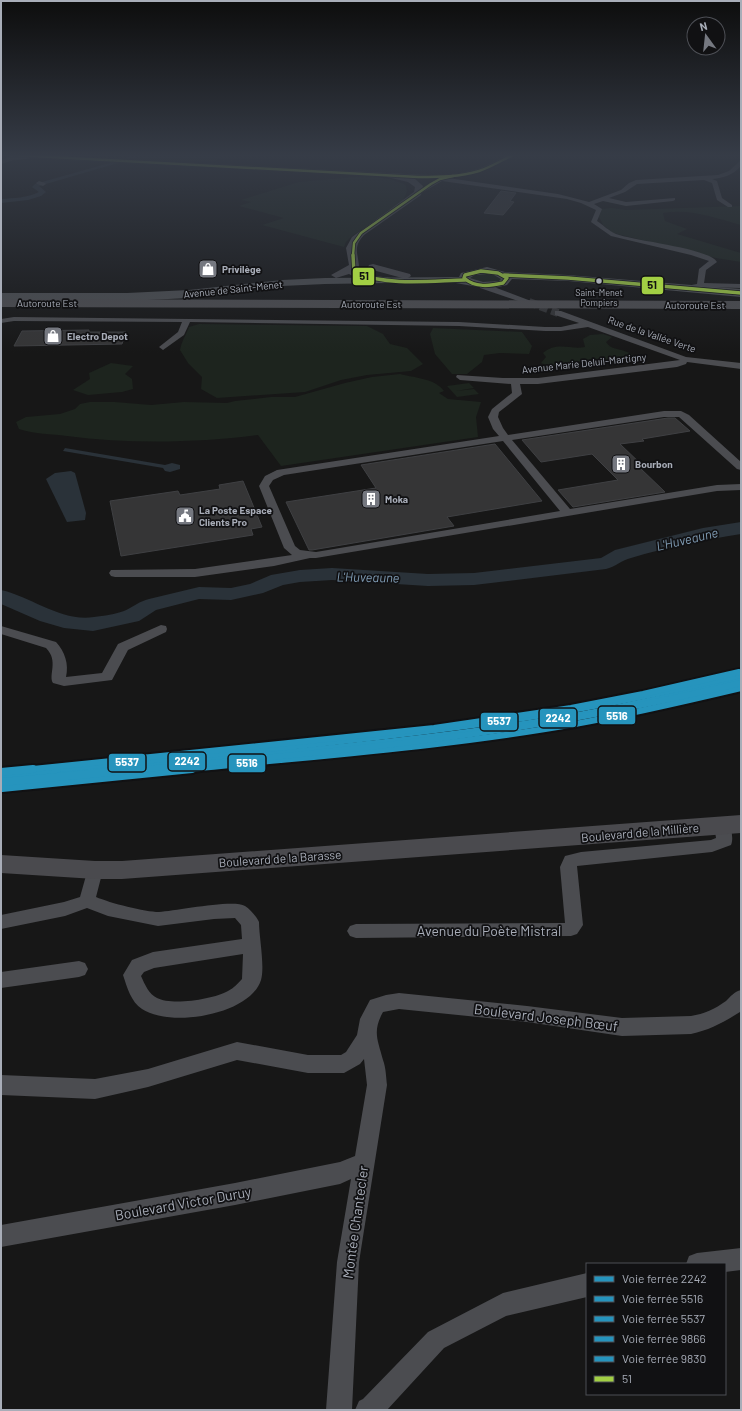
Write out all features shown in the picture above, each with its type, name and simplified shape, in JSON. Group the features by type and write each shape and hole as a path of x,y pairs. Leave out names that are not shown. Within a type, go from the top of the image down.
{"highway":[{"name":"Autoroute Est","path":"1,303 741,293"},
{"name":"Autoroute Est","path":"1,309 741,310"}],"main road":[{"path":"379,221 356,237 350,246 354,269 365,278 387,280"},
{"path":"352,254 359,260 372,267 406,276 449,276 465,278 483,286 568,278 695,287 741,293"},
{"name":"Avenue de Saint-Menet","path":"1,296 134,295 336,275 354,269 406,276"},
{"path":"465,278 478,271 486,271 503,283 570,281 723,294 741,293"},
{"name":"Avenue de Saint-Menet","path":"1,296 154,296 324,281 465,278"},
{"name":"Boulevard de la Millière","path":"559,838 735,824"},
{"name":"Boulevard de la Barasse","path":"1,864 95,870 122,870 559,838"}],"street":[{"path":"595,221 594,222 613,235 693,253 712,260 713,262 703,269 695,287"},
{"path":"503,283 527,301"},
{"name":"Rue de la Vallée Verte","path":"558,313 685,359 741,366"},
{"path":"554,329 567,322 570,317"},
{"path":"1,321 14,319 187,320 458,324 554,329 590,324"},
{"path":"163,348 181,333 187,320"},
{"name":"Avenue Marie Deluil-Martigny","path":"460,376 515,381 538,381 677,364 683,362 685,359"},
{"path":"515,381 517,394 495,411 493,417 498,429 505,439 572,511"},
{"path":"741,467 681,414 664,414 281,472 269,478 264,486 290,548 297,553 307,555 316,555 572,511 718,488 741,487"},
{"path":"115,573 195,573 274,562 307,555"},
{"path":"1,630 51,645 59,658 60,674 58,680 64,682 106,677 123,647 161,629"},
{"name":"Avenue du Poète Mistral","path":"356,931 571,929 574,925 568,867 571,861 581,858 712,846 725,841 735,824"},
{"path":"87,901 95,870"},
{"path":"1,922 65,908 87,901 108,909 158,919 214,912 239,911 250,922 251,945 252,979 246,989 236,996 217,1003 166,1010 154,1006 137,991 132,975 138,966 152,960 251,945"},
{"path":"1,980 79,969"},
{"name":"Boulevard Joseph Bœuf","path":"366,1037 369,1019 377,1006 399,1001 527,1014 622,1027 691,1025 702,1023 713,1019 733,1006 741,998"},
{"path":"1,1085 95,1089 148,1078 237,1051 308,1064 344,1064 353,1058 366,1037"},
{"name":"Montée Chantecler","path":"339,1410 348,1262 377,1085 374,1061 366,1037"},
{"name":"Boulevard Victor Duruy","path":"1,1236 340,1173 364,1163"},
{"path":"707,1263 741,1259"},
{"path":"368,1410 372,1408 436,1340 503,1305 586,1285"}],"shaded area":[{"path":"275,221 374,221 351,237 346,242 344,247 262,225"},
{"path":"601,221 665,221 687,229 677,234 741,253 741,262 716,258 613,233 603,225"},
{"path":"726,221 741,221 741,225"},
{"path":"478,273 496,274 501,279 499,281 483,283 470,278"},
{"path":"199,324 367,326 383,334 390,344 407,348 423,364 411,371 367,375 341,380 305,392 217,398 201,389 202,377 188,363 180,350 189,327"},
{"path":"433,328 522,332 532,346 529,354 500,353 484,355 482,362 467,374 452,374 435,354 430,334"},
{"path":"603,334 612,337 606,342 608,345 633,355 638,360 611,363 591,359 560,366 548,366 541,363 546,357 543,353 548,349 553,347 585,347 583,339 590,335"},
{"path":"111,363 133,366 125,374 132,379 133,389 122,392 88,395 73,390 90,379 89,373"},
{"path":"400,374 435,383 444,391 439,393 448,399 481,402 476,417 478,437 281,466 258,435 211,440 162,442 90,439 31,432 19,429 16,422 26,417 60,414 75,409 80,404 90,402 115,402 151,405 184,402 227,403 271,397 295,397 372,377"},
{"path":"469,383 474,388 456,391 474,389 479,394 457,397 447,386"},
{"path":"65,448 165,465 172,463 180,465 180,469 170,472 165,471 163,468 63,451"},
{"path":"71,471 75,473 86,513 85,520 67,522 46,479 55,473"}],"building":[{"name":"Electro Depot","path":"89,330 89,332 126,332 122,344 14,346 22,331"},
{"name":"Bourbon","path":"675,418 690,431 642,439 644,441 620,444 643,466 639,467 665,492 573,507 558,490 618,480 592,454 541,462 522,440"},
{"name":"Moka","path":"495,444 542,501 447,517 454,526 312,550 309,550 286,502 376,488 361,465"},
{"path":"243,481 262,527 251,529 253,535 121,556 110,501 178,491 180,495 220,489 219,485"}],"waterway":[{"name":"L'Huveaune","path":"1,596 48,616 72,623 93,624 131,616 149,605 199,593 231,594 256,589 278,579 332,574 428,580 474,579 606,563 622,554 703,534 741,528"}],"tunnel":[{"path":"529,302 558,313"}],"rail line":[{"name":"9866","path":"1,772 434,728 571,708 643,694 739,672"},
{"name":"5537","path":"1,774 266,749 465,727 584,708 741,675"},
{"name":"2242","path":"1,780 435,736 572,716 645,702 741,680"},
{"name":"9830","path":"2,782 267,757 465,735 584,716 741,683"},
{"name":"5516","path":"2,788 436,744 574,724 647,710 741,688"}],"transit line":[{"name":"51","path":"378,221 356,238 352,248 354,273 380,280 408,282 465,280"},
{"name":"51","path":"481,271 498,273 507,278 503,283 493,285 477,285 467,281 464,278 465,275 481,271"},
{"name":"51","path":"504,275 568,278 741,293"}],"place":[{"name":"Privilège","path":"208,269"},
{"name":"Saint-Menet Pompiers","path":"599,281"},
{"name":"Electro Depot","path":"53,336"},
{"name":"Bourbon","path":"621,464"},
{"name":"Moka","path":"371,499"},
{"name":"La Poste Espace Clients Pro","path":"185,516"}]}
